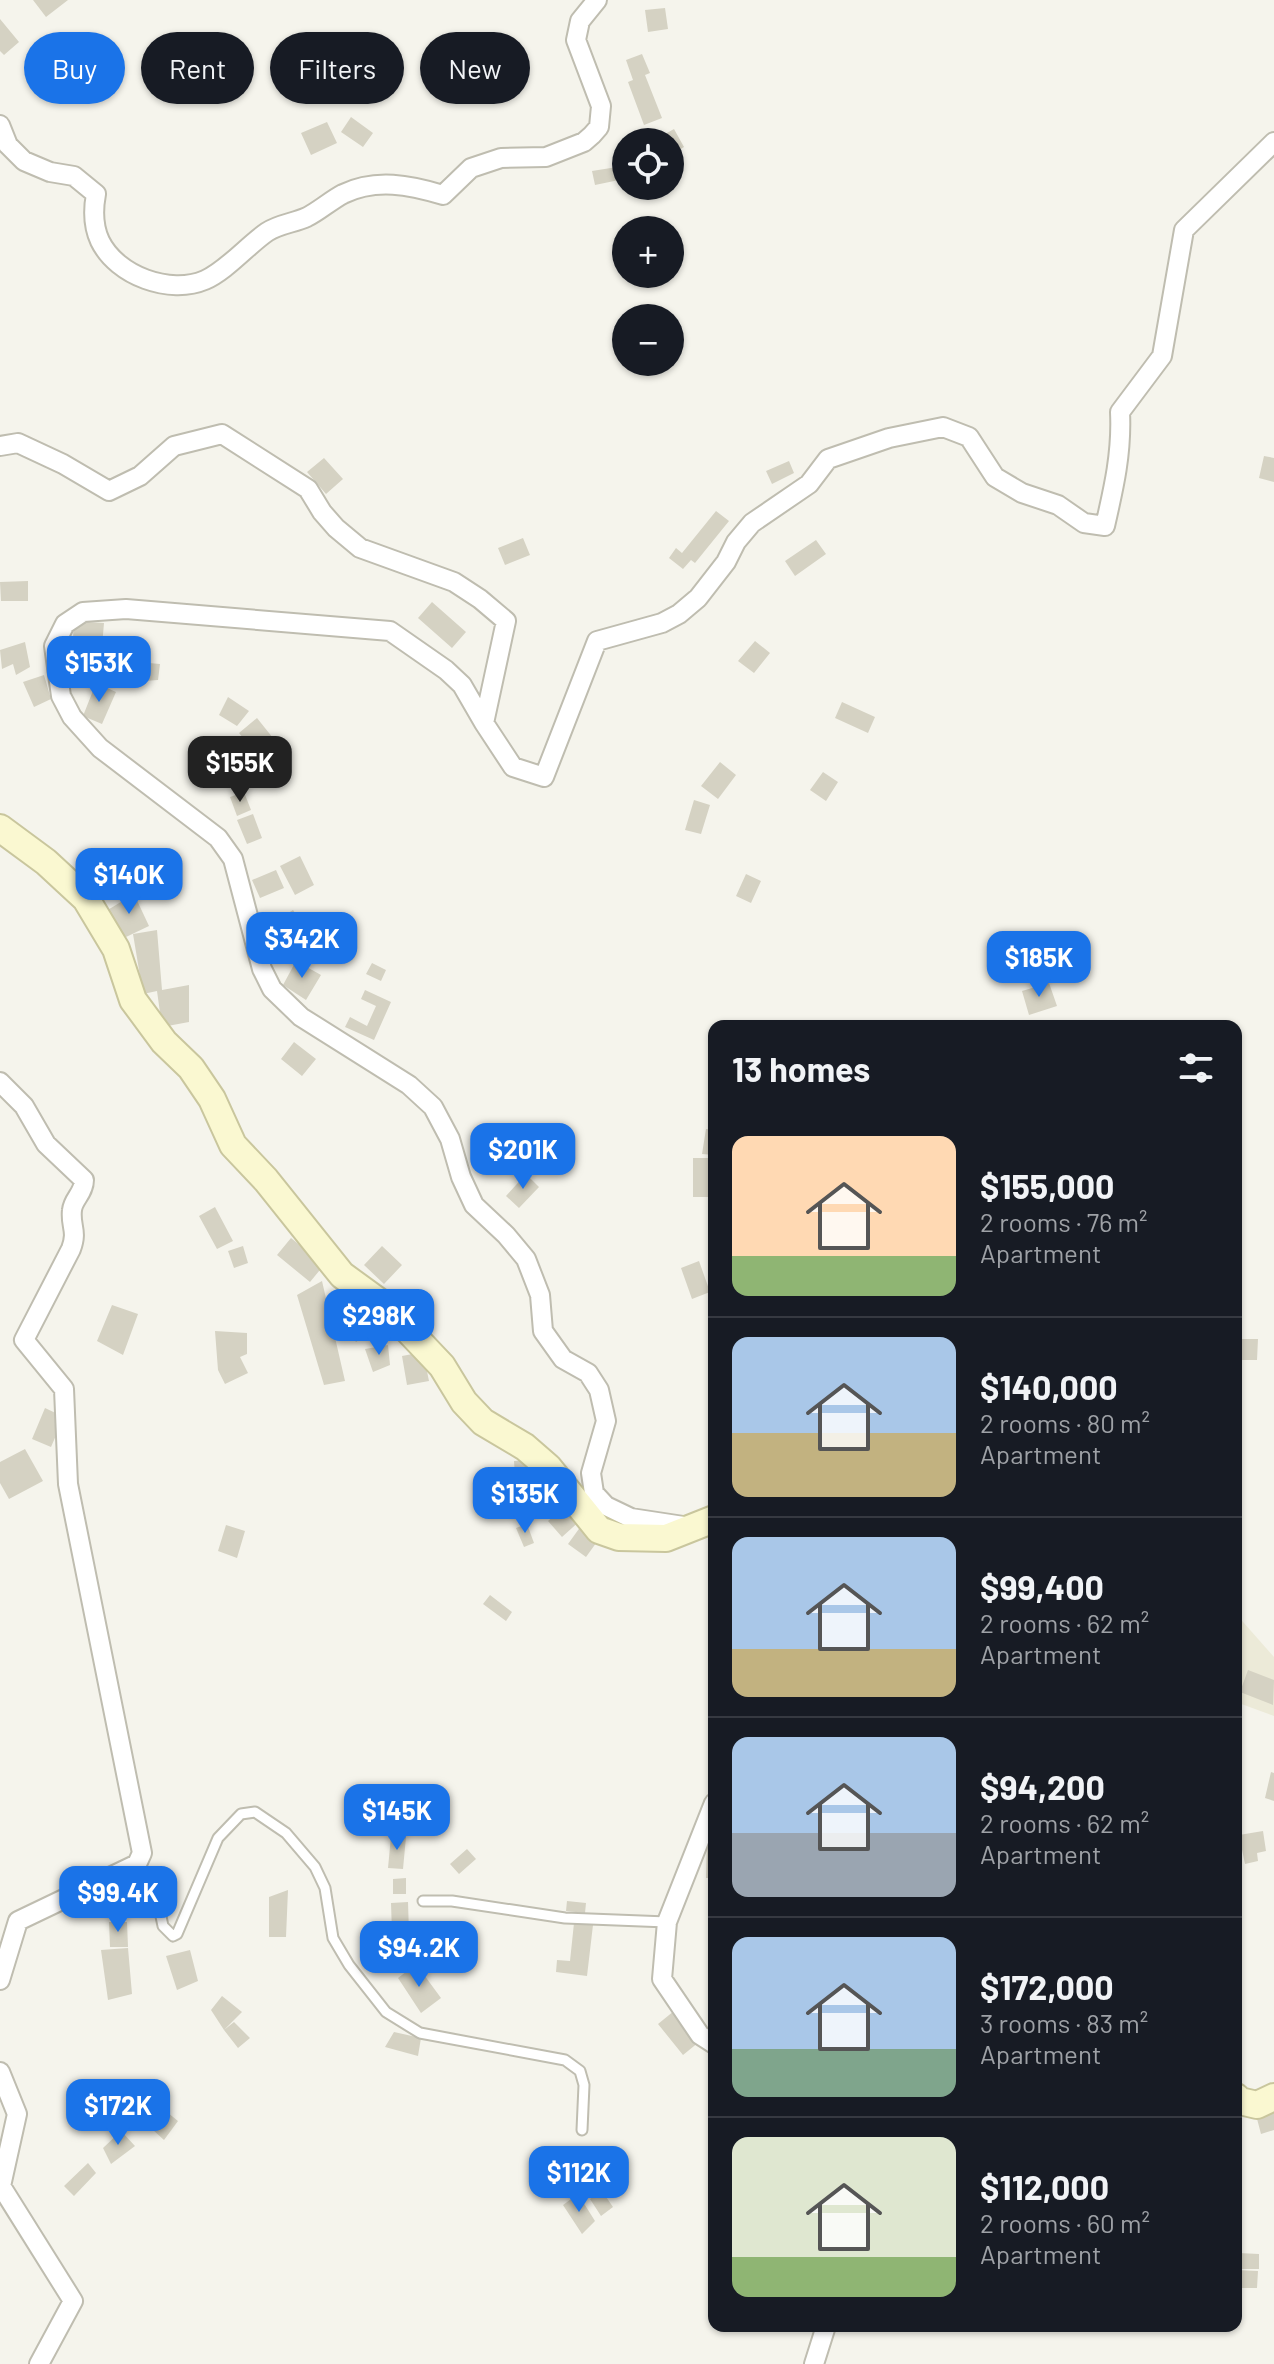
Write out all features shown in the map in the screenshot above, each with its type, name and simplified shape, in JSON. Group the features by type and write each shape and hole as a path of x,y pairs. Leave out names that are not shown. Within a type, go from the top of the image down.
{"main road":[{"path":"0,828 46,862 86,899 116,949 133,1000 164,1042 191,1068 233,1145 266,1180 342,1275 386,1307 442,1366 464,1402 483,1422 525,1447 548,1467 599,1530 619,1537 666,1538 704,1523"},
{"path":"1242,2101 1257,2105 1274,2097"}],"street":[{"path":"0,125 8,145 24,161 50,172 74,176 96,194 93,214 100,242 115,260 161,285 181,287 207,280 270,229 307,217 345,193 374,184 410,185 443,195 471,168 501,158 546,157 584,142 599,127 601,106 576,40 580,21 597,0"},
{"path":"704,1523 631,1518 606,1506 594,1493 591,1473 606,1421 599,1390 588,1373 563,1359 543,1331 540,1295 526,1259 474,1205 461,1177 450,1139 433,1107 409,1085 301,1017 272,989 262,969 233,859 218,838 100,748 72,717 61,696 54,646 65,624 83,612 126,609 390,631 446,670 462,685 513,767 544,777 597,641 662,623 679,614 698,598 752,523 809,484 828,459 889,438 943,427 969,437 995,477 1022,493 1058,505 1084,523 1105,526 1118,470 1120,412 1162,356 1184,230 1274,142"},
{"path":"0,446 18,443 63,464 109,491 140,476 174,446 222,434 308,489 336,528 360,548 454,582 506,621 484,723"},
{"path":"0,1082 24,1106 46,1144 84,1180 84,1188 72,1206 76,1235 71,1249 24,1340 64,1389 68,1484 142,1853 137,1864 18,1921 0,1980"},
{"path":"708,1818 667,1922 662,1979 700,2035 708,2040"},
{"path":"0,2072 17,2114 1,2186 73,2301 39,2364"},
{"path":"814,2364 824,2332"}],"lane":[{"path":"137,1864 158,1902 163,1926 173,1936 181,1926 224,1830 241,1814 262,1815 286,1833 315,1867 325,1888 333,1938 349,1965 386,2012 420,2033 565,2060 580,2071 584,2085 582,2130"},
{"path":"423,1901 452,1901 565,1918 667,1922"}],"shaded area":[{"path":"1242,1621 1274,1657 1274,1716 1242,1704"}],"building":[{"path":"33,0 68,0 46,17"},
{"path":"665,8 668,29 648,32 645,10"},
{"path":"0,19 19,42 4,55 0,51"},
{"path":"642,54 650,73 645,75 662,118 644,125 628,82 633,80 626,60"},
{"path":"351,117 373,133 363,147 341,132"},
{"path":"327,122 337,143 311,155 301,133"},
{"path":"612,168 612,181 595,185 592,171"},
{"path":"1264,456 1274,458 1274,482 1259,478"},
{"path":"324,458 343,479 326,494 307,472"},
{"path":"789,461 794,473 772,484 766,471"},
{"path":"716,511 729,521 695,563 691,560 683,569 669,558 676,548 682,553"},
{"path":"523,538 530,555 505,565 498,548"},
{"path":"816,540 826,554 795,576 785,561"},
{"path":"28,581 28,601 1,601 0,582"},
{"path":"432,602 466,632 452,648 418,618"},
{"path":"74,621 104,623 101,658 72,655"},
{"path":"755,641 770,653 754,673 738,661"},
{"path":"25,642 30,667 16,675 13,664 2,669 0,650"},
{"path":"127,661 160,664 158,680 131,682"},
{"path":"44,675 51,699 34,707 23,682"},
{"path":"96,683 116,692 102,724 83,716"},
{"path":"228,697 249,711 237,726 219,715"},
{"path":"842,702 875,717 868,733 835,718"},
{"path":"257,718 277,743 259,757 239,733"},
{"path":"720,762 736,775 718,799 701,786"},
{"path":"823,772 838,782 826,801 810,790"},
{"path":"244,792 251,810 237,816 230,797"},
{"path":"694,800 710,805 701,834 685,830"},
{"path":"253,814 262,838 247,844 237,820"},
{"path":"300,856 314,885 295,895 280,866"},
{"path":"276,870 284,888 260,898 252,880"},
{"path":"746,874 761,881 751,903 736,896"},
{"path":"134,894 149,926 126,937 106,911"},
{"path":"293,910 304,926 282,940 271,924"},
{"path":"270,925 282,942 272,948 261,932"},
{"path":"157,930 162,990 189,985 189,1022 162,1027 157,991 143,994 133,934"},
{"path":"296,961 321,975 306,1000 283,985"},
{"path":"372,963 386,970 381,981 366,974"},
{"path":"1049,983 1057,1006 1029,1015 1022,991"},
{"path":"365,990 391,1002 374,1040 345,1027 350,1017 367,1026 376,1006 361,999"},
{"path":"294,1042 316,1059 302,1076 281,1059"},
{"path":"706,1129 708,1129 708,1154 702,1154"},
{"path":"693,1158 708,1158 708,1197 693,1197"},
{"path":"526,1174 539,1187 519,1208 506,1196"},
{"path":"215,1207 233,1241 217,1249 199,1216"},
{"path":"291,1238 324,1265 310,1282 277,1255"},
{"path":"243,1246 248,1263 234,1268 228,1251"},
{"path":"382,1246 402,1265 384,1284 364,1265"},
{"path":"699,1261 708,1293 692,1299 681,1268"},
{"path":"322,1281 345,1381 324,1385 297,1295"},
{"path":"374,1301 396,1322 376,1338 355,1316"},
{"path":"112,1305 138,1314 123,1355 97,1341"},
{"path":"355,1316 368,1334 356,1342 342,1322"},
{"path":"215,1331 247,1333 247,1354 240,1357 248,1373 225,1384 218,1370"},
{"path":"1242,1339 1258,1339 1257,1360 1242,1360"},
{"path":"388,1345 390,1365 373,1372 365,1349"},
{"path":"423,1352 429,1381 407,1385 402,1356"},
{"path":"45,1408 64,1417 51,1447 32,1439"},
{"path":"25,1449 43,1481 9,1499 0,1483 0,1462"},
{"path":"527,1460 529,1489 516,1490 514,1461"},
{"path":"568,1504 582,1519 562,1537 548,1521"},
{"path":"527,1524 534,1543 524,1547 516,1528"},
{"path":"226,1525 245,1531 237,1558 218,1551"},
{"path":"581,1526 599,1539 586,1557 568,1544"},
{"path":"490,1595 512,1612 506,1621 483,1604"},
{"path":"1248,1670 1274,1680 1273,1705 1242,1693"},
{"path":"1271,1772 1274,1773 1274,1801 1265,1798"},
{"path":"1263,1831 1266,1851 1257,1853 1258,1861 1245,1864 1242,1834"},
{"path":"391,1836 406,1837 403,1869 388,1868"},
{"path":"707,1843 708,1843 708,1878"},
{"path":"467,1849 476,1859 459,1874 450,1864"},
{"path":"406,1878 406,1894 393,1894 393,1879"},
{"path":"288,1890 286,1937 269,1937 269,1897"},
{"path":"567,1901 586,1903 585,1913 566,1911"},
{"path":"408,1902 409,1933 392,1933 391,1903"},
{"path":"109,1922 127,1922 128,1947 110,1947"},
{"path":"574,1923 593,1925 587,1976 556,1972 557,1960 570,1961"},
{"path":"397,1939 411,1939 412,1964 398,1964"},
{"path":"128,1948 132,1994 108,2000 101,1950"},
{"path":"190,1950 198,1981 177,1990 166,1956"},
{"path":"416,1964 441,1998 421,2013 398,1978"},
{"path":"222,1996 242,2012 224,2030 211,2010"},
{"path":"674,2011 699,2042 683,2055 658,2024"},
{"path":"234,2022 250,2038 238,2048 224,2030"},
{"path":"394,2032 421,2038 418,2056 385,2047"},
{"path":"157,2104 178,2121 164,2140 142,2120"},
{"path":"1274,2110 1274,2130 1261,2134 1256,2115"},
{"path":"121,2131 135,2146 111,2164 103,2148"},
{"path":"591,2147 597,2173 579,2178 572,2152"},
{"path":"88,2163 96,2173 74,2196 64,2186"},
{"path":"602,2191 613,2207 601,2216 590,2199"},
{"path":"578,2194 595,2221 582,2234 563,2205"},
{"path":"1242,2253 1259,2254 1259,2269 1242,2269"},
{"path":"1242,2270 1258,2271 1257,2288 1242,2288"}]}
